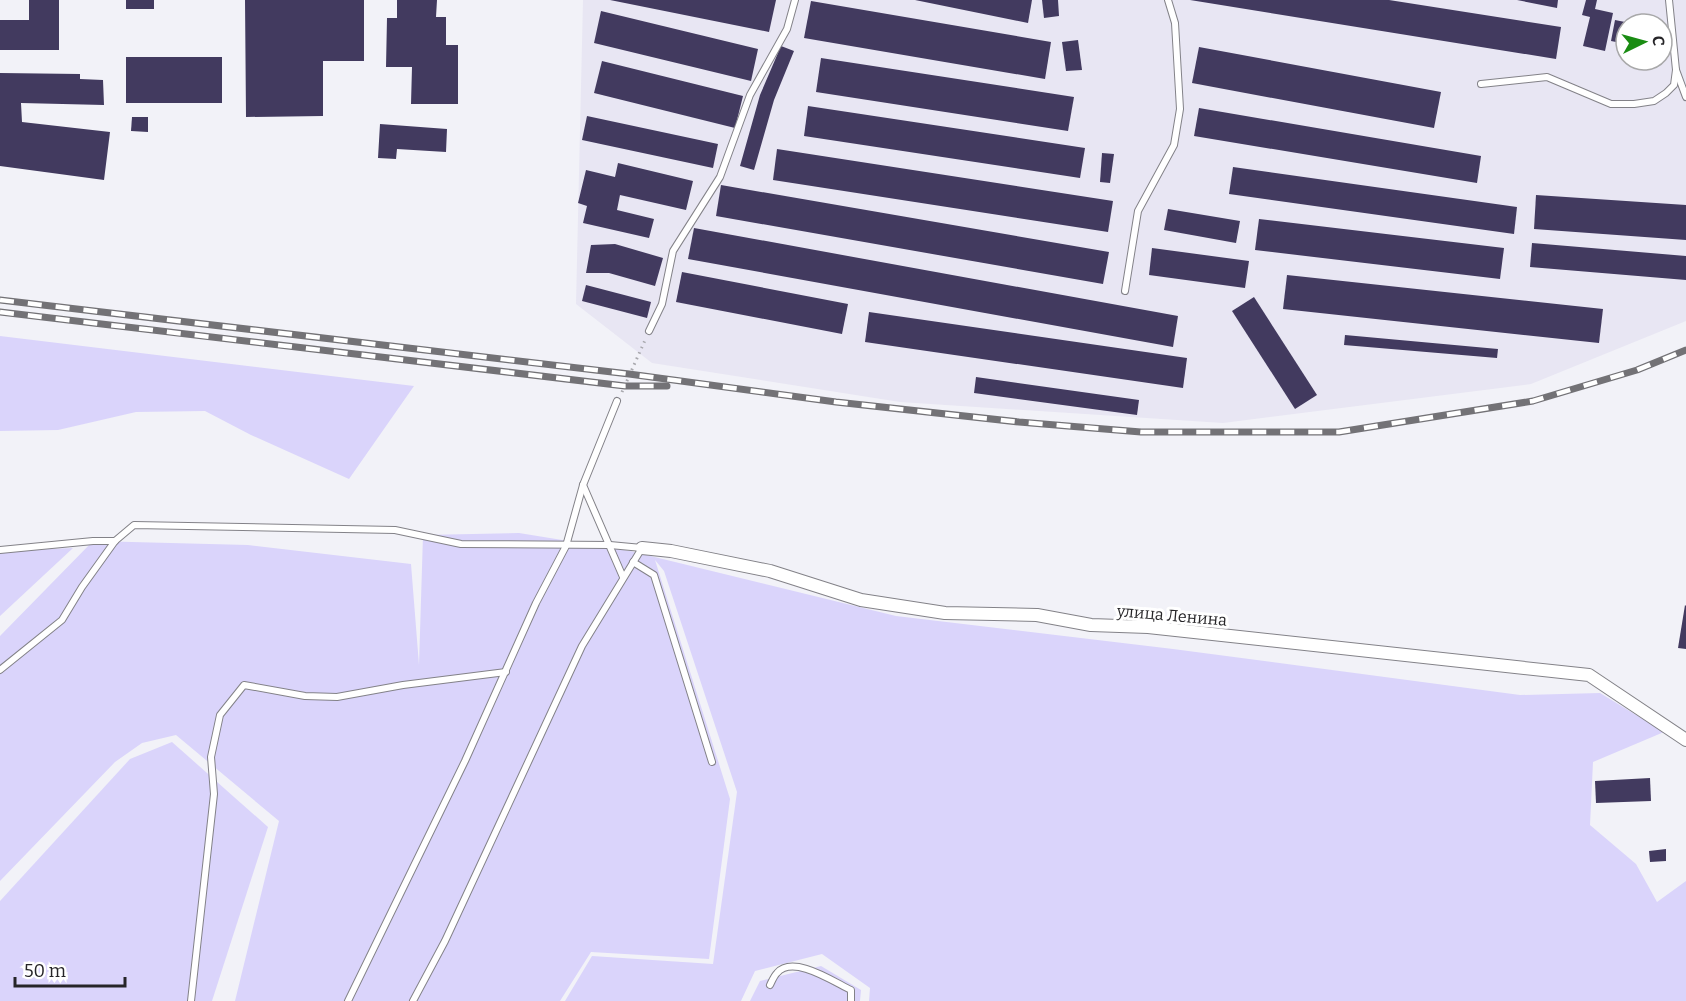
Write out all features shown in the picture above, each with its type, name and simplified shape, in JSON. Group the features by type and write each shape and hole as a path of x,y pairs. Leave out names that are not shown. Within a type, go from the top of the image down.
{"street":[{"name":"улица Ленина","path":"642,548 671,551 770,571 861,600 945,613 1037,615 1091,625 1148,627 1589,675 1686,740"}],"lane":[{"path":"650,331 662,303 673,251 720,177 750,95 787,29 795,0"},
{"path":"1125,291 1138,211 1174,145 1180,109 1175,23 1168,0"},
{"path":"1482,84 1547,77 1611,104 1654,101 1674,85 1676,70 1669,0"},
{"path":"1676,70 1686,97"},
{"path":"348,1001 506,672 536,603 566,546 583,485 617,401"},
{"path":"583,485 623,577"},
{"path":"0,670 62,620 115,541 134,525 395,530 461,544 610,545 642,548 582,646 445,941 413,1001"},
{"path":"0,550 115,541"},
{"path":"633,561 654,575 712,762"},
{"path":"191,1001 214,794 212,757 220,715 244,685 305,696 337,697 403,685 506,672"},
{"path":"770,985 778,971 801,966 851,990 851,1001"}],"path":[{"path":"617,401 650,331"}],"shaded area":[{"path":"583,0 1686,0 1686,321 1531,384 1223,423 900,402 652,363 576,304"},
{"path":"0,336 414,386 349,479 251,435 205,411 136,412 58,430 0,431"},
{"path":"519,533 630,551 896,616 1173,649 1520,695 1600,693 1664,732 1593,762 1590,825 1636,864 1657,902 1686,881 1686,1001 869,1001 870,988 822,954 755,971 741,1001 565,1001 592,956 713,964 737,792 664,571 655,560 730,799 709,959 591,952 560,1001 235,1001 279,821 176,735 142,743 115,762 0,881 0,636 93,541 248,545 411,564 419,665 423,535"},
{"path":"73,548 0,616 0,551"},
{"path":"172,742 268,827 212,1001 0,1001 0,901 130,759"},
{"path":"821,966 861,990 860,1001 750,1001 760,981"}],"building":[{"path":"29,0 59,0 59,50 0,50 0,20 29,20"},
{"path":"126,0 154,0 154,9 126,9"},
{"path":"245,0 364,0 364,61 323,61 323,116 246,117"},
{"path":"397,0 437,0 436,17 446,17 446,45 458,45 458,104 411,104 412,67 386,67 387,18 397,18"},
{"path":"610,0 776,0 769,32"},
{"path":"915,0 1032,0 1028,23"},
{"path":"1042,0 1058,0 1059,16 1044,18"},
{"path":"1190,0 1389,0 1561,27 1556,59"},
{"path":"1517,0 1558,0 1557,8"},
{"path":"1586,0 1597,0 1595,9 1613,13 1605,51 1583,46 1590,17 1582,15"},
{"path":"811,1 1051,42 1045,79 804,38"},
{"path":"601,11 758,49 751,81 594,43"},
{"path":"1614,25 1614,42 1611,41"},
{"path":"1078,40 1082,70 1066,71 1062,42"},
{"path":"781,46 794,51 774,100 754,170 740,166 760,95"},
{"path":"1199,47 1441,92 1434,128 1192,83"},
{"path":"126,57 222,57 222,103 126,103"},
{"path":"821,58 1074,97 1068,131 816,92"},
{"path":"602,61 743,96 735,128 594,93"},
{"path":"0,73 80,74 80,79 103,80 104,105 21,103 22,122 110,132 104,180 0,166"},
{"path":"808,106 1085,148 1080,178 804,136"},
{"path":"1199,108 1481,156 1477,183 1194,136"},
{"path":"587,116 718,144 713,168 582,140"},
{"path":"132,117 148,117 148,132 131,131"},
{"path":"380,124 447,129 446,152 397,149 396,159 378,158"},
{"path":"777,149 1113,201 1108,232 773,180"},
{"path":"1102,153 1114,154 1110,183 1100,182"},
{"path":"618,163 693,181 686,210 620,195 617,210 654,219 649,238 583,223 587,206 578,203 586,170 615,177"},
{"path":"1233,167 1517,207 1514,234 1229,194"},
{"path":"721,185 1109,252 1103,284 716,216"},
{"path":"1536,195 1686,205 1686,240 1534,229"},
{"path":"1168,209 1240,221 1236,243 1164,230"},
{"path":"1259,219 1504,248 1500,279 1255,250"},
{"path":"694,228 1178,316 1173,347 688,259"},
{"path":"1532,243 1686,256 1686,280 1530,267"},
{"path":"615,244 663,258 655,286 609,273 586,273 591,245"},
{"path":"1152,248 1249,261 1245,288 1149,275"},
{"path":"682,272 848,304 842,334 676,302"},
{"path":"1287,275 1603,309 1599,343 1283,309"},
{"path":"586,285 651,302 647,318 582,301"},
{"path":"1254,297 1317,395 1295,409 1232,311"},
{"path":"869,312 1187,358 1183,388 865,342"},
{"path":"1345,335 1498,349 1497,358 1344,345"},
{"path":"976,377 1139,400 1137,415 974,393"},
{"path":"1686,606 1686,649 1678,648"},
{"path":"1650,778 1651,801 1596,803 1595,781"},
{"path":"1666,849 1666,861 1650,862 1649,851"}],"railway":[{"path":"0,300 629,374 836,402 1019,422 1141,432 1339,432 1533,401 1637,370 1686,350"},
{"path":"0,312 625,386 667,386"}]}
